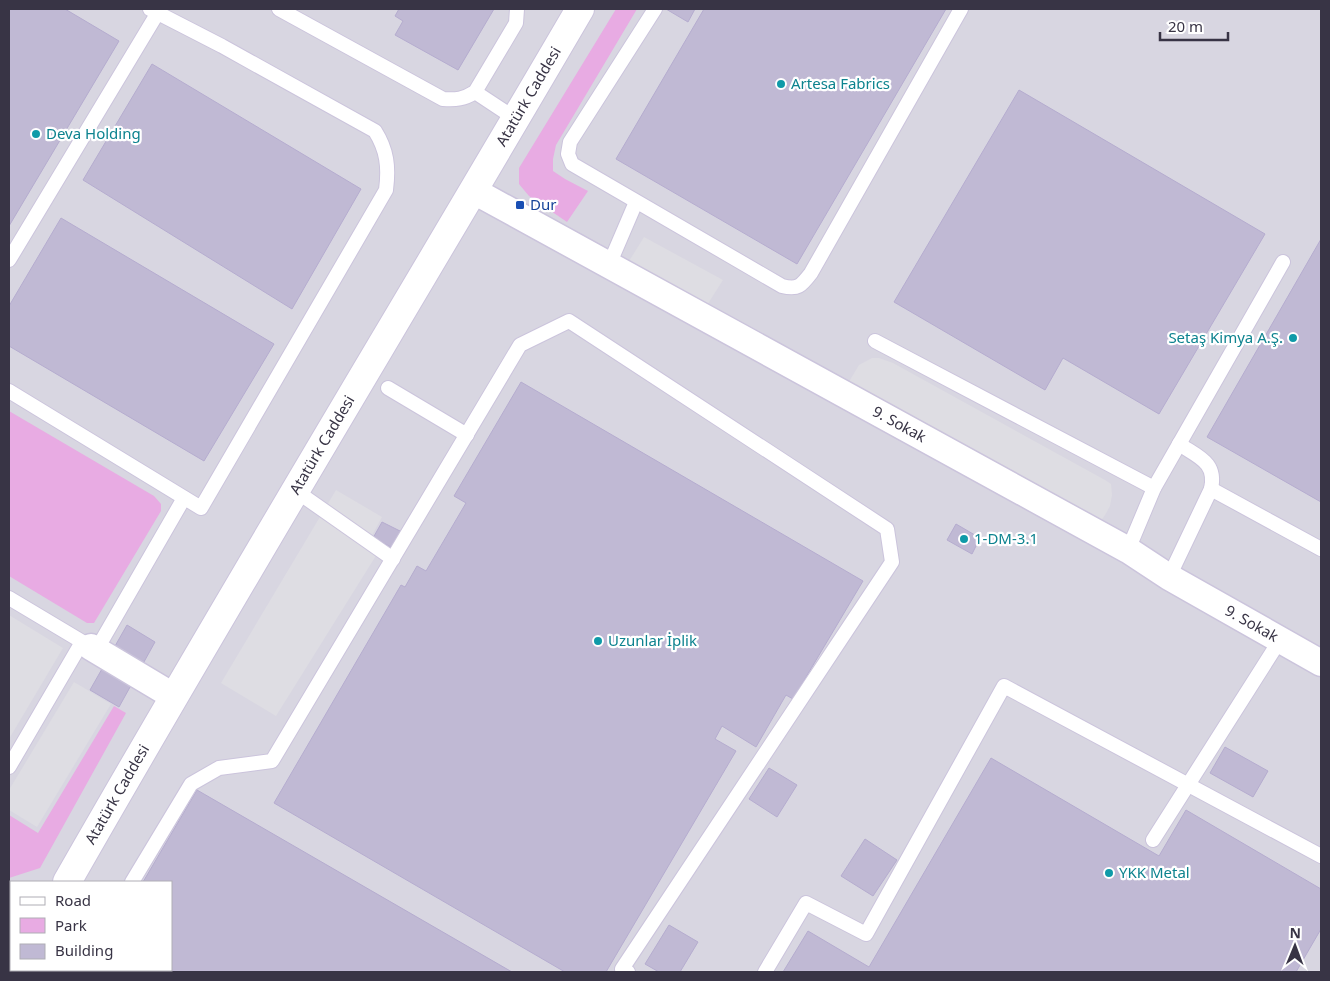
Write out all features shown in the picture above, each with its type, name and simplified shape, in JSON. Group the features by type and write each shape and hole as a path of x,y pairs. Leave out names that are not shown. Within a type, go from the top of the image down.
{"street":[{"name":"Atatürk Caddesi","path":"68,881 173,696 474,191 580,9"},
{"name":"9. Sokak","path":"474,191 1128,550 1170,577 1321,663"},
{"path":"87,644 173,696"}],"lane":[{"path":"279,9 299,13 443,99 465,98 474,92 516,24 517,9"},
{"path":"655,9 570,142 568,154 572,164 782,286 792,288 802,285 811,273 961,9"},
{"path":"9,260 156,10 375,131 383,143 388,160 386,190 201,508 9,391"},
{"path":"474,92 516,119"},
{"path":"609,265 636,202"},
{"path":"1128,550 1154,488 1282,262"},
{"path":"133,881 191,784 219,768 272,761 520,345 569,321 886,529 892,562 622,969 628,972"},
{"path":"875,341 1154,488"},
{"path":"388,388 466,435"},
{"path":"1170,577 1211,489 1213,479 1212,470 1207,462 1179,444"},
{"path":"1211,489 1321,549"},
{"path":"296,491 392,559"},
{"path":"9,598 87,644 101,642 184,498"},
{"path":"1153,840 1280,640"},
{"path":"9,767 87,644"},
{"path":"765,972 806,903 866,934 1004,686 1321,856"}],"shaded area":[{"path":"9,9 1321,9 1321,972 9,972"},
{"path":"644,237 723,280 704,310 626,266"},
{"path":"872,358 879,358 893,363 1111,484 1110,506 1094,531 850,393 850,380 859,365"},
{"path":"336,490 382,517 370,539 382,546 276,716 221,683"},
{"path":"9,615 63,648 9,739"},
{"path":"74,682 111,704 37,827 9,810 9,790"}],"green space":[{"path":"616,9 637,9 556,145 553,171 588,191 567,222 529,196 519,184 519,168"},
{"path":"9,411 154,496 161,504 161,511 94,623 87,623 9,576"},
{"path":"114,706 126,713 40,868 9,878 9,815 38,833"}],"building":[{"name":"Deva Holding","path":"9,9 65,9 119,41 9,226"},
{"path":"399,9 494,9 458,70 395,35 403,21 395,16"},
{"path":"666,9 695,9 688,22"},
{"name":"Artesa Fabrics","path":"704,9 946,9 797,264 616,159"},
{"path":"152,64 361,189 292,309 83,180"},
{"path":"1019,90 1265,234 1159,414 1063,358 1045,390 894,302"},
{"path":"61,218 274,344 204,461 9,346 9,306"},
{"name":"Setaş Kimya A.Ş.","path":"1321,239 1321,502 1207,437"},
{"name":"Uzunlar İplik","path":"521,382 863,581 793,699 786,695 756,747 722,726 715,739 736,751 606,972 565,972 274,803 401,585 405,587 417,566 426,571 466,503 454,496"},
{"path":"382,522 402,532 393,548 373,538"},
{"name":"1-DM-3.1","path":"956,524 980,538 972,554 947,540"},
{"path":"127,625 155,642 119,707 90,690"},
{"path":"1225,747 1268,771 1253,797 1210,773"},
{"name":"YKK Metal","path":"991,758 1159,856 1186,810 1321,889 1321,929 1296,972 783,972 808,931 869,967"},
{"path":"769,768 797,785 777,817 749,799"},
{"path":"197,790 512,972 91,972 172,971 172,881 144,881"},
{"path":"865,839 897,860 873,896 841,876"},
{"path":"669,925 698,942 680,972 659,972 645,964"}],"place":[{"name":"Artesa Fabrics","path":"781,84"},
{"name":"Deva Holding","path":"36,134"},
{"name":"Dur","path":"520,205"},
{"name":"Setaş Kimya A.Ş.","path":"1293,338"},
{"name":"1-DM-3.1","path":"964,539"},
{"name":"Uzunlar İplik","path":"598,641"},
{"name":"YKK Metal","path":"1109,873"}]}
